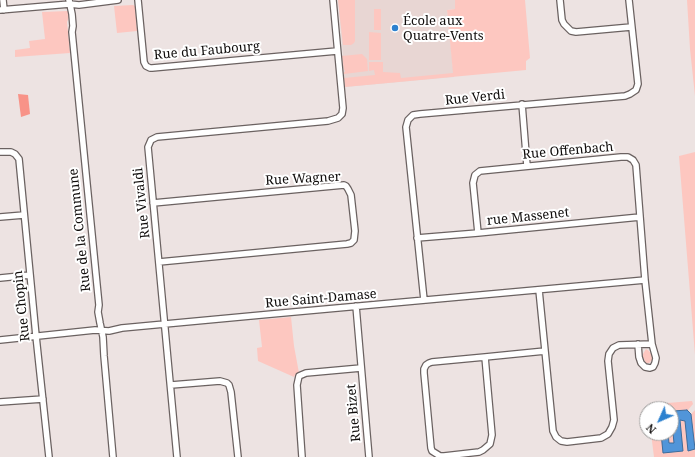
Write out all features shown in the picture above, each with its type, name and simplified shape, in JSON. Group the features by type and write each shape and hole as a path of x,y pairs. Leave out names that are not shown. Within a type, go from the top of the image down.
{"street":[{"path":"3,0 2,10 70,2 77,5 118,0"},
{"name":"Rue du Faubourg","path":"138,0 144,62 146,66 150,68 337,51"},
{"path":"333,0 337,51"},
{"path":"560,0 562,20 571,31 576,32 631,27"},
{"name":"Rue Verdi","path":"424,300 406,127 408,120 413,115 522,104 625,96 633,92 636,90 638,84 629,0"},
{"name":"Rue de la Commune","path":"70,2 99,305 98,312 103,337 113,457"},
{"name":"Rue Vivaldi","path":"177,457 148,147 150,142 155,138 336,120 341,116 343,108 337,51"},
{"path":"522,104 528,166"},
{"name":"Rue Chopin","path":"0,152 11,152 19,159 49,457"},
{"name":"Rue Offenbach","path":"478,233 473,183 475,175 480,171 621,157 628,157 633,160 636,165 645,280 652,344 656,361 655,364 648,368 642,365 640,361 638,344"},
{"name":"Rue Wagner","path":"153,203 346,186 351,195 355,231 354,240 347,244 159,262"},
{"path":"0,217 24,215"},
{"name":"rue Massenet","path":"417,238 640,216"},
{"path":"0,278 30,275"},
{"name":"Rue Saint-Damase","path":"0,340 94,330 111,330 645,280"},
{"path":"539,290 553,431 556,437 563,442 601,438 610,431 614,420 608,361 609,354 613,348 619,345 652,344"},
{"name":"Rue Bizet","path":"356,306 369,457"},
{"path":"485,357 492,436 490,444 479,452 440,456 432,451 431,448 424,373 426,365 432,362 545,351"},
{"name":"Rue Bizet","path":"302,457 297,385 299,376 309,372 361,368"},
{"path":"171,385 220,381 229,385 238,457"},
{"path":"0,402 43,398"}],"shaded area":[{"name":"École aux Quatre-Vents","path":"338,0 455,0 455,9 447,10 454,77 345,87"},
{"path":"338,0 355,0 355,41 351,45 343,45"},
{"path":"455,0 525,0 530,58 526,61 526,70 345,87 344,78 375,75 374,70 369,71 369,62 383,62 383,72 400,73 401,78 453,73 447,10 455,9"},
{"path":"687,0 695,0 695,96 690,49"},
{"path":"114,6 135,6 137,31 117,33"},
{"path":"374,9 381,9 381,30 374,30"},
{"path":"68,11 69,17 67,22 70,53 15,57 15,50 30,48 29,41 45,39 42,12"},
{"path":"369,32 381,33 381,60 369,60"},
{"path":"362,54 367,59 368,71 344,74 345,70 342,56"},
{"path":"18,94 28,95 30,114 21,117"},
{"path":"695,152 695,355 679,156"},
{"path":"291,317 299,373 294,377 258,361 257,348 262,347 259,320"},
{"path":"646,349 652,355 652,360 649,363 646,363 643,357"},
{"path":"692,401 693,404 688,410 691,414 695,410 695,457 654,457 652,441 679,441 679,402"}],"water":[{"path":"687,410 691,414 695,449 688,451 685,421 680,420 683,451 663,453 662,441 674,443 674,441 679,441 679,411"}],"place":[{"name":"École aux Quatre-Vents","path":"395,28"}]}
